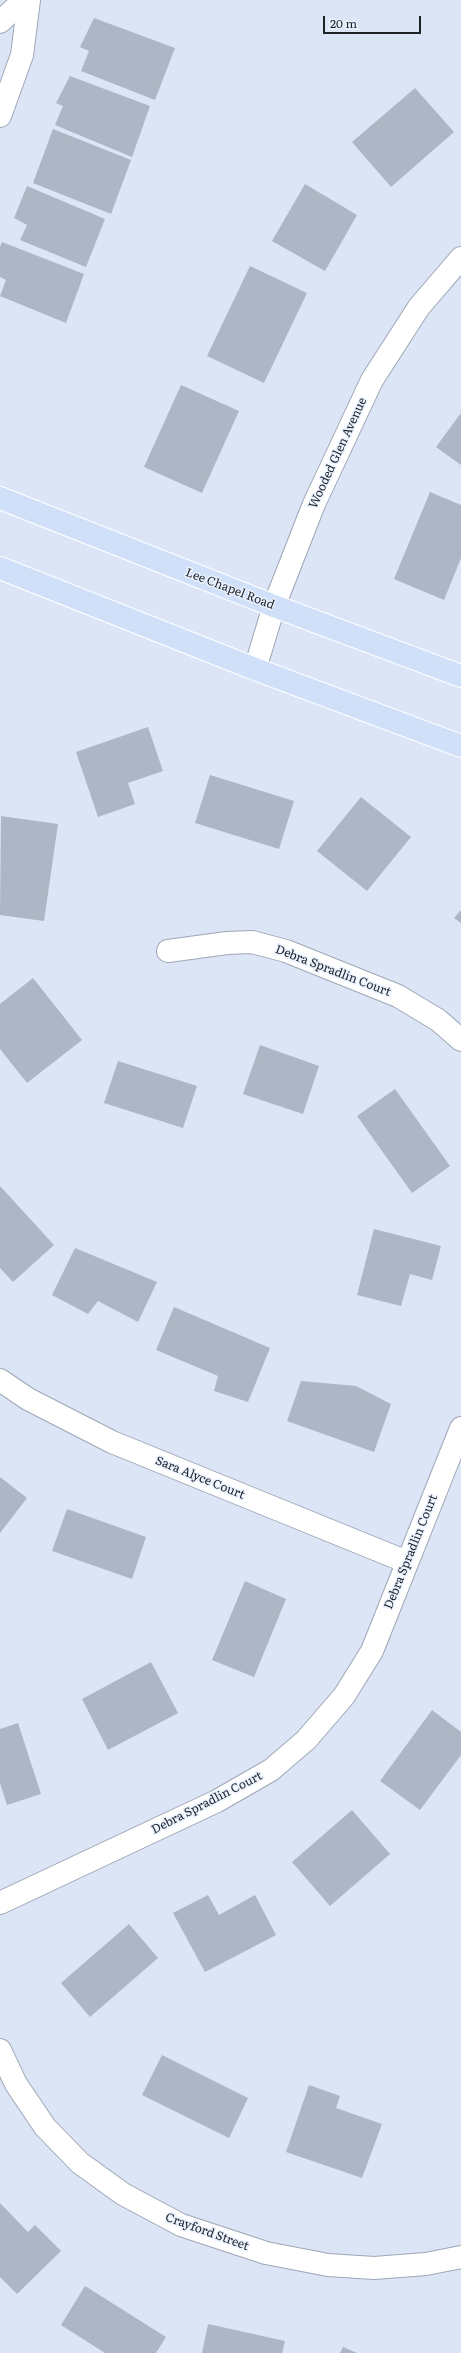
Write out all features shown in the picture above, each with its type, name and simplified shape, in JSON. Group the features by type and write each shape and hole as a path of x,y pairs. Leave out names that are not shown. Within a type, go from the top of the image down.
{"main road":[{"name":"Lee Chapel Road","path":"0,498 274,606 461,676"},
{"path":"0,568 255,669 461,746"}],"street":[{"path":"0,22 24,0"},
{"path":"0,116 22,55 29,0"},
{"name":"Wooded Glen Avenue","path":"255,669 274,606 314,504 372,380 420,307 461,258"},
{"name":"Debra Spradlin Court","path":"168,951 227,943 252,942 286,951 398,996 438,1020 461,1040"},
{"name":"Sara Alyce Court","path":"0,1380 28,1399 112,1442 407,1562"},
{"name":"Debra Spradlin Court","path":"0,1903 217,1800 271,1770 306,1740 344,1696 372,1651 461,1428"},
{"name":"Crayford Street","path":"0,2050 16,2084 45,2127 80,2163 123,2194 182,2225 266,2253 328,2265 374,2268 426,2264 461,2257"}],"building":[{"path":"94,18 175,48 155,100 81,71 89,51 80,47"},
{"path":"70,76 150,106 132,157 55,125 63,106 56,103"},
{"path":"415,88 454,132 391,187 352,142"},
{"path":"53,129 131,160 111,214 33,183"},
{"path":"305,184 357,215 325,271 272,241"},
{"path":"27,186 105,219 86,267 20,240 27,225 14,218"},
{"path":"2,242 84,274 66,323 0,296 6,280 0,277 0,247"},
{"path":"250,266 307,293 264,383 207,356"},
{"path":"181,385 239,411 202,493 144,467"},
{"path":"461,413 461,465 436,447"},
{"path":"430,492 461,505 461,558 444,600 394,579"},
{"path":"148,727 163,771 128,783 135,804 98,817 76,752"},
{"path":"210,775 294,801 279,849 195,823"},
{"path":"361,797 411,837 367,891 317,851"},
{"path":"1,816 58,824 44,921 0,915"},
{"path":"461,910 461,923 454,918"},
{"path":"33,978 82,1040 27,1083 0,1049 0,1004"},
{"path":"260,1045 319,1066 303,1114 243,1094"},
{"path":"118,1061 197,1086 183,1128 104,1103"},
{"path":"395,1089 450,1166 412,1193 357,1116"},
{"path":"0,1186 54,1245 13,1282 0,1268"},
{"path":"374,1229 441,1246 432,1280 410,1274 401,1306 357,1295"},
{"path":"75,1248 157,1282 138,1322 98,1301 88,1314 52,1295"},
{"path":"174,1307 270,1348 248,1402 214,1391 218,1376 156,1350"},
{"path":"301,1381 356,1386 391,1404 374,1452 287,1421"},
{"path":"0,1477 27,1498 0,1533"},
{"path":"67,1509 146,1537 132,1579 52,1551"},
{"path":"245,1581 286,1599 254,1677 212,1660"},
{"path":"151,1662 178,1713 108,1750 82,1699"},
{"path":"432,1710 461,1732 461,1755 420,1810 380,1781"},
{"path":"18,1723 41,1794 7,1805 0,1783 0,1729"},
{"path":"352,1810 390,1854 330,1906 292,1862"},
{"path":"208,1895 219,1915 255,1895 276,1935 205,1972 173,1913"},
{"path":"129,1924 158,1958 90,2017 61,1983"},
{"path":"162,2055 248,2098 229,2138 142,2095"},
{"path":"309,2085 340,2096 336,2108 382,2124 362,2178 286,2152"},
{"path":"0,2203 28,2232 35,2225 61,2251 17,2294 0,2277"},
{"path":"85,2286 166,2337 156,2353 105,2353 61,2325"},
{"path":"208,2324 285,2341 282,2353 202,2353"},
{"path":"343,2347 357,2353 340,2353"}]}
